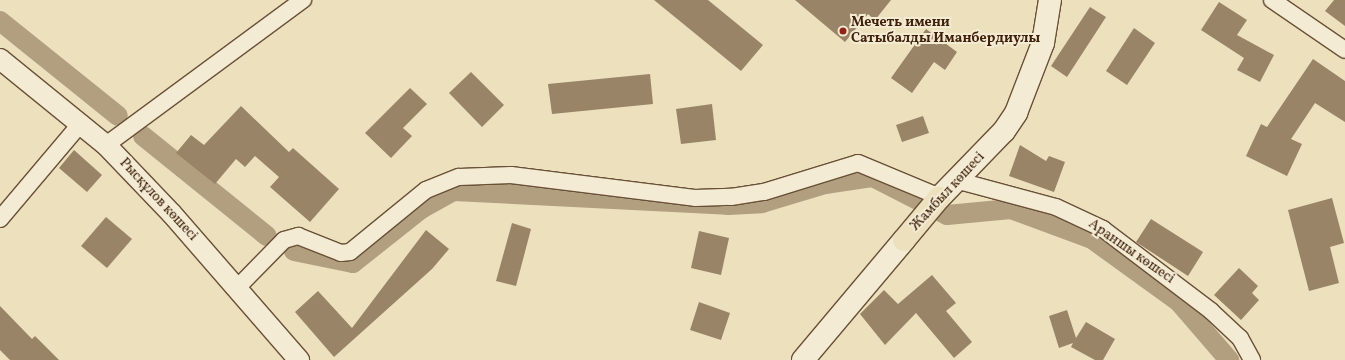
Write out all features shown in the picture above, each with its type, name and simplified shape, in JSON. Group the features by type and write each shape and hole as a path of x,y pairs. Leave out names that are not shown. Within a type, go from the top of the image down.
{"main road":[{"name":"Жамбыл көшесі","path":"803,360 939,198 959,181 1016,112 1043,43 1050,0"}],"street":[{"path":"106,145 302,0"},
{"path":"1272,0 1345,50"},
{"name":"Рысқұлов көшесі","path":"0,59 81,123 106,145 237,288 299,360"},
{"path":"0,219 81,123"},
{"path":"237,288 284,240 298,236 341,253 350,252 426,190 460,177 510,175 695,198 732,197 764,192 858,163 939,198"},
{"name":"Араншы көшесі","path":"959,181 1056,207 1103,229 1211,311 1240,338 1252,360"}],"building":[{"path":"654,0 708,0 763,45 741,71"},
{"name":"Мечеть имени Сатыбалды Иманбердиулы","path":"795,0 891,0 875,20 868,14 845,42"},
{"path":"1334,0 1345,0 1345,26 1325,11"},
{"path":"1219,2 1247,20 1237,35 1274,55 1260,82 1237,70 1244,58 1201,30"},
{"path":"1090,7 1106,17 1067,77 1051,66"},
{"path":"1134,28 1155,43 1127,85 1106,71"},
{"path":"926,29 957,52 945,70 934,62 912,93 891,78"},
{"path":"1313,59 1345,81 1345,122 1315,103 1291,139 1302,144 1287,176 1246,156 1261,124 1267,127"},
{"path":"471,72 504,105 482,127 449,93"},
{"path":"650,74 653,104 552,114 548,84"},
{"path":"410,88 427,104 403,128 412,136 391,158 365,133"},
{"path":"712,104 716,140 681,144 676,109"},
{"path":"241,106 289,152 293,148 339,189 310,222 270,187 279,177 255,156 245,167 236,159 215,184 176,153 191,135 204,145"},
{"path":"923,116 929,133 902,142 896,125"},
{"path":"1020,145 1046,161 1049,156 1065,162 1054,192 1009,176"},
{"path":"74,150 102,175 87,192 59,168"},
{"path":"1332,198 1344,243 1330,247 1339,283 1309,291 1288,210"},
{"path":"106,217 132,239 107,268 81,246"},
{"path":"1151,219 1203,252 1188,276 1136,242"},
{"path":"512,223 531,229 516,286 496,281"},
{"path":"426,230 449,249 432,269 334,357 295,312 318,291 352,328"},
{"path":"699,231 729,238 721,275 691,268"},
{"path":"1239,268 1258,286 1252,293 1259,300 1241,320 1214,295"},
{"path":"932,275 956,303 946,311 972,342 954,358 916,313 885,345 860,314 884,290 898,304"},
{"path":"699,302 730,313 721,340 690,330"},
{"path":"0,306 32,339 35,336 59,360 10,360 0,350"},
{"path":"1067,310 1076,338 1086,322 1115,339 1103,360 1095,360 1071,347 1073,343 1059,348 1049,316"}],"waterway":[{"path":"0,21 118,116"},
{"path":"143,136 267,236"},
{"path":"294,251 353,263 421,209 454,191 728,205 762,203 825,184 873,177 947,215 1011,209 1092,239 1179,302 1229,360"}],"place":[{"name":"Мечеть имени Сатыбалды Иманбердиулы","path":"843,31"}]}
